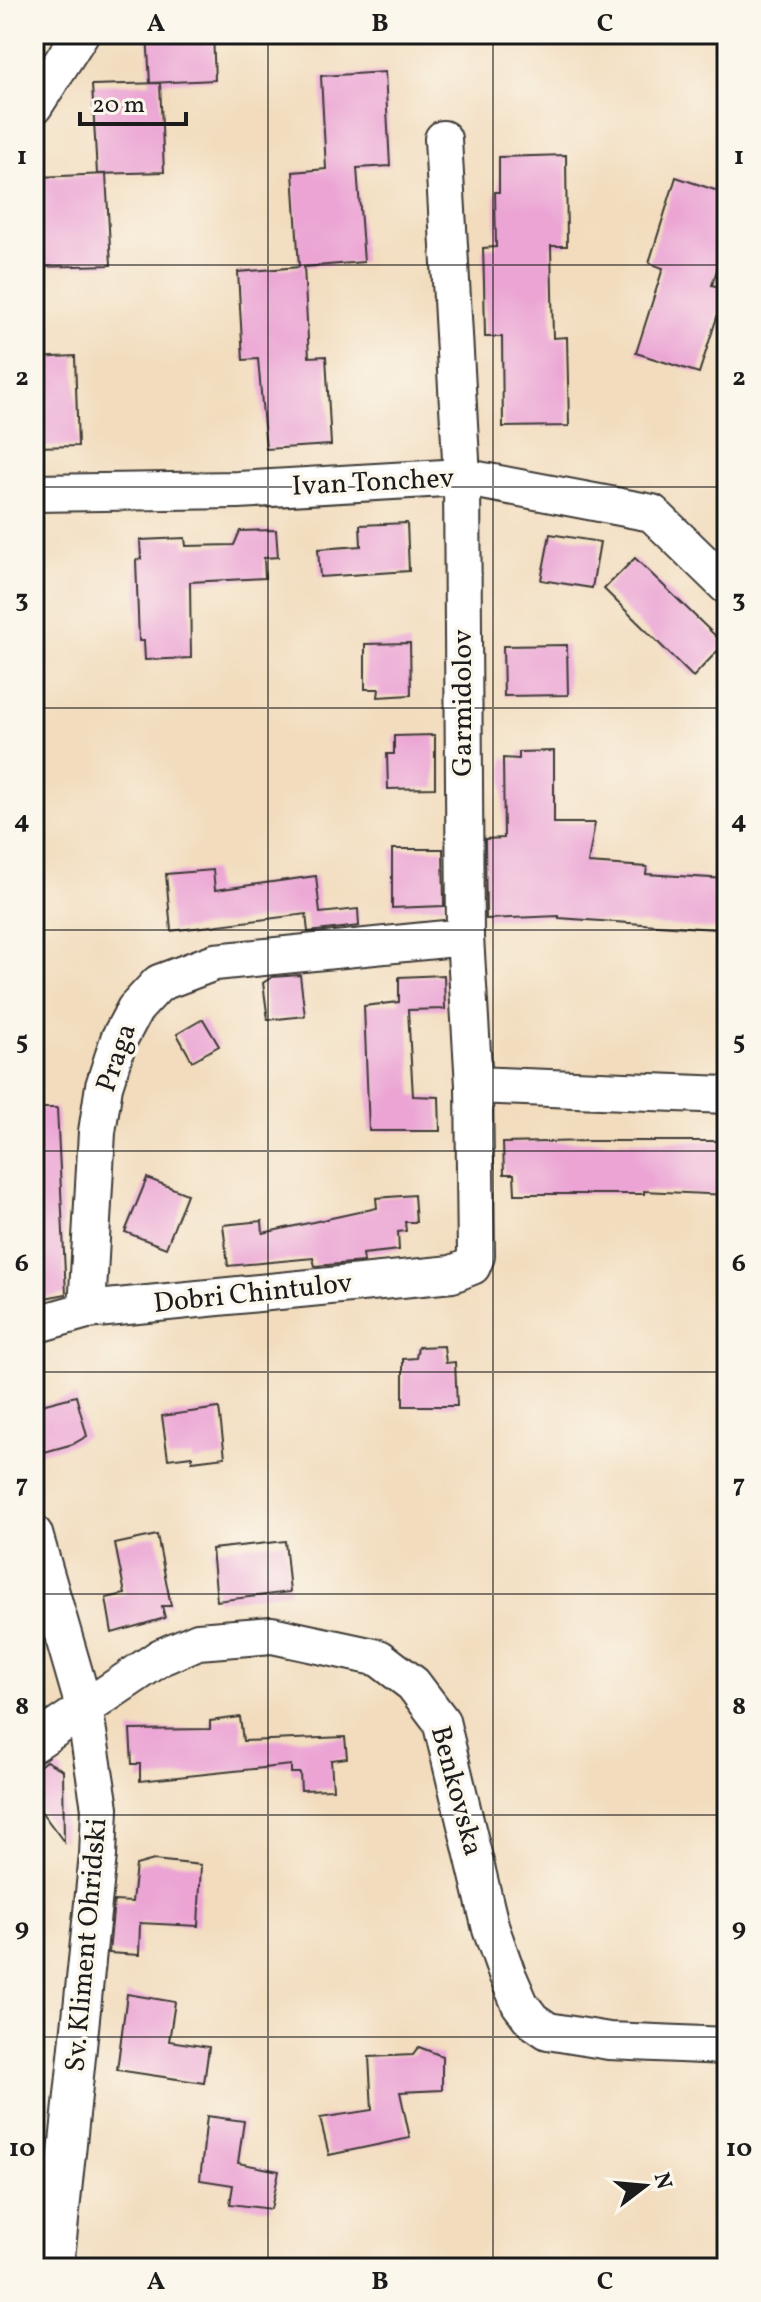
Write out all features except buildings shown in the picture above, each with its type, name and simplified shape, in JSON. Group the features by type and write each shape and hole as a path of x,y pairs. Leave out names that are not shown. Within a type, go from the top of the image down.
{"street":[{"path":"34,106 80,34"},
{"name":"Garmidolov","path":"443,139 462,477 465,937 474,1085 476,1246 472,1266"},
{"name":"Ivan Tonchev","path":"34,493 238,490 462,477 652,513 727,586"},
{"name":"Praga","path":"87,1310 97,1132 104,1086 119,1039 135,1009 159,983 215,962 465,937"},
{"path":"474,1085 727,1095"},
{"name":"Dobri Chintulov","path":"34,1325 87,1310 452,1274 472,1266"},
{"name":"Sv. Kliment Ohridski","path":"34,1534 84,1707 100,1808 98,1855 55,2268"},
{"name":"Benkovska","path":"34,1743 161,1657 198,1641 272,1635 379,1658 413,1684 441,1721 491,1929 520,2004 532,2020 548,2031 609,2041 727,2046"}]}
